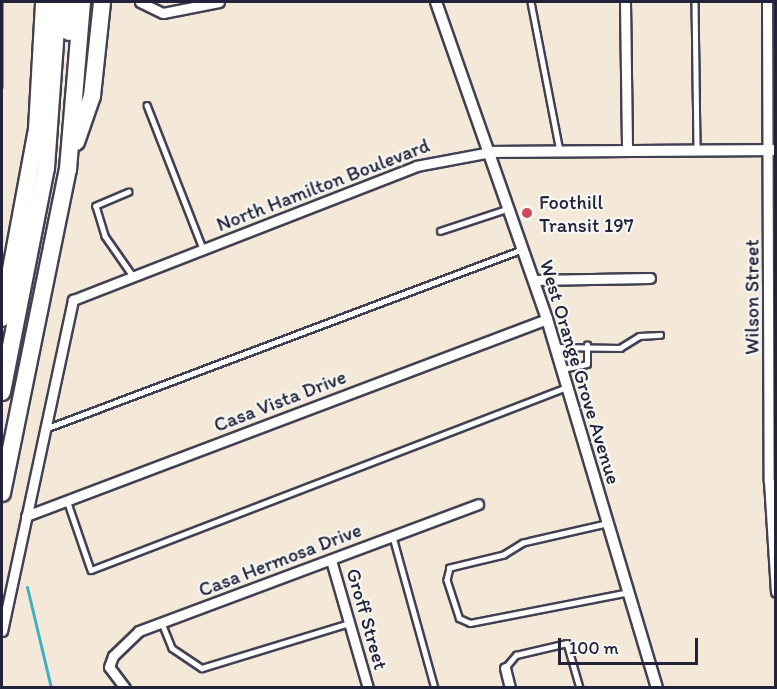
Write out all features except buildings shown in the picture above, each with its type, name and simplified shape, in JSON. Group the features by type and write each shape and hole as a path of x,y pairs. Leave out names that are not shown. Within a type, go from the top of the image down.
{"highway":[{"path":"2,318 37,129 47,2"},
{"path":"2,392 46,168 47,2"},
{"path":"2,449 51,207 70,2"},
{"path":"68,169 82,2"},
{"path":"2,493 68,169 92,96 102,2"}],"street":[{"path":"140,2 163,12 219,2"},
{"name":"West Orange Grove Avenue","path":"436,2 491,152 547,319 657,687"},
{"path":"625,2 627,150"},
{"name":"Wilson Street","path":"767,2 773,150 772,481 776,592"},
{"name":"North Hamilton Boulevard","path":"45,429 73,300 416,166 491,152 773,150"},
{"path":"533,280 650,278"},
{"name":"Casa Vista Drive","path":"26,516 547,319"},
{"path":"2,631 45,429"},
{"name":"Casa Hermosa Drive","path":"126,687 109,667 124,642 162,623 478,504"},
{"name":"Groff Street","path":"331,560 368,687"},
{"path":"505,668 510,687"}],"lane":[{"path":"531,2 560,151"},
{"path":"695,2 697,150"},
{"path":"147,105 203,249"},
{"path":"129,192 96,206 105,236 133,276"},
{"path":"440,231 509,208"},
{"path":"45,429 523,249"},
{"path":"555,346 587,345 620,348 639,336 660,335"},
{"path":"562,369 587,364 587,345"},
{"path":"67,500 91,570 567,387"},
{"path":"608,524 523,543 504,555 450,568 450,590 459,618 470,623 629,592"},
{"path":"393,536 435,687"},
{"path":"162,623 172,648 202,668 349,623"},
{"path":"505,668 516,655 567,643 580,687"}],"waterway":[{"path":"2,2 2,87"},
{"path":"27,587 51,688"}],"place":[{"name":"Foothill Transit 197","path":"527,213"}]}
